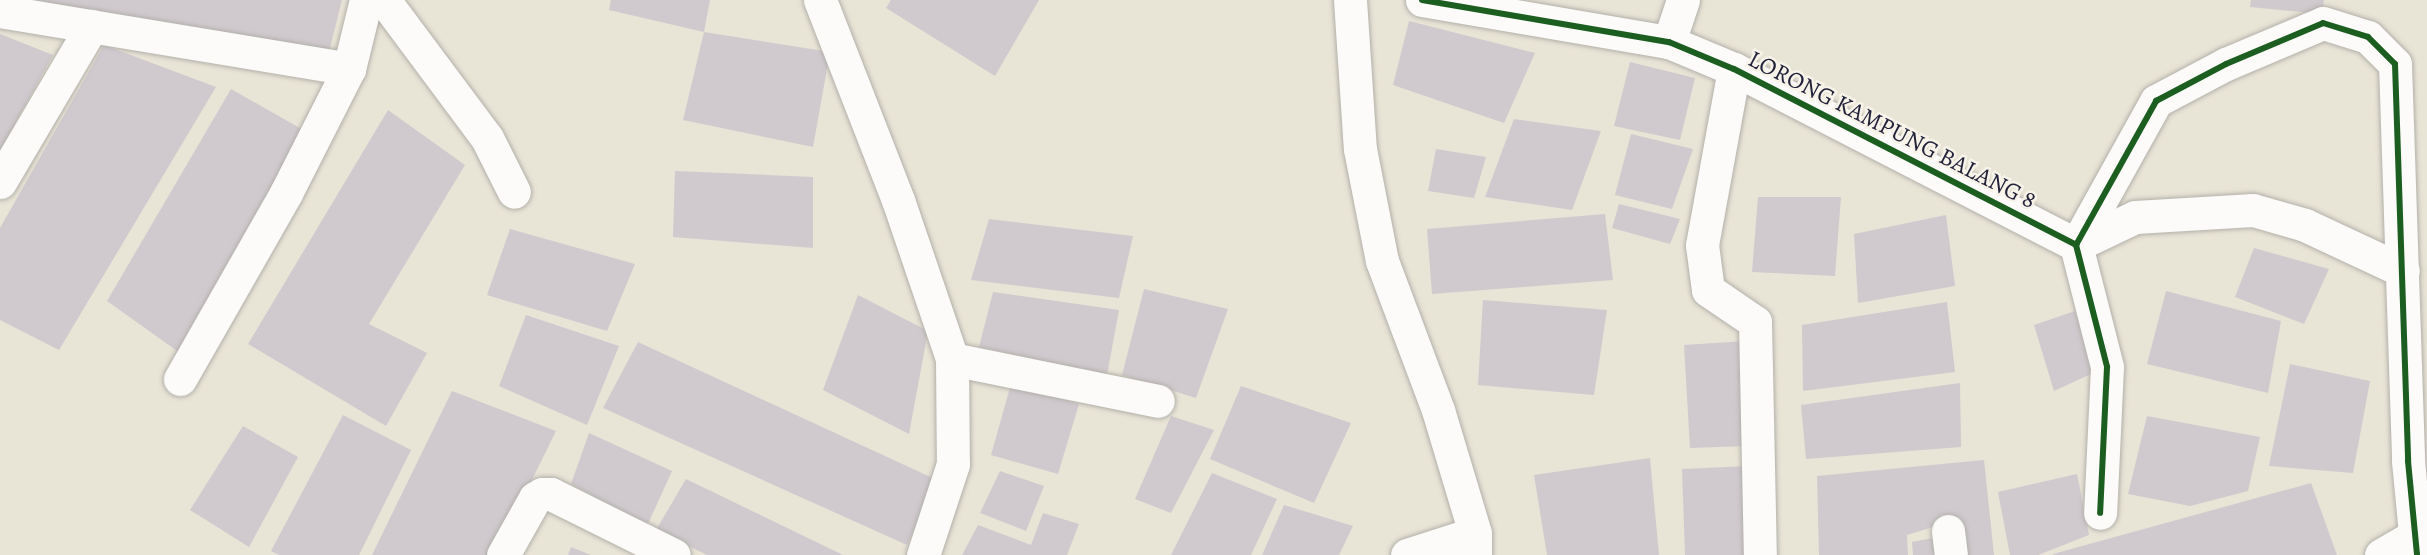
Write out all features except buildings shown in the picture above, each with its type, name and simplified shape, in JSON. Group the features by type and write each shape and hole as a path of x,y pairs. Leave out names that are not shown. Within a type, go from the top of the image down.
{"street":[{"path":"180,379 286,193 349,69 366,0"},
{"path":"384,0 487,138 514,192"},
{"path":"820,0 898,200 952,359 953,464 923,555"},
{"path":"1350,0 1360,149 1382,261 1438,410 1475,544 1407,555"},
{"name":"LORONG KAMPUNG BALANG 8","path":"1422,0 1669,42 1734,69 2076,245"},
{"path":"1669,42 1683,0"},
{"path":"0,11 349,69"},
{"path":"2100,513 2107,366 2076,245 2156,101 2226,64 2323,23 2368,38 2395,64 2415,545 2381,555"},
{"path":"0,182 92,26"},
{"path":"1734,69 1702,245 1708,290 1755,322 1760,555"},
{"path":"2076,245 2134,217 2253,210 2305,225 2403,271"},
{"path":"952,359 1158,401"},
{"path":"503,555 535,498 542,494 551,494 674,555"}],"cycle path":[{"path":"1422,0 1669,42 1734,69 2076,245 2107,367 2100,513"},
{"path":"2076,245 2156,101 2226,64 2323,23 2368,37 2395,64 2408,461 2417,555"}]}
